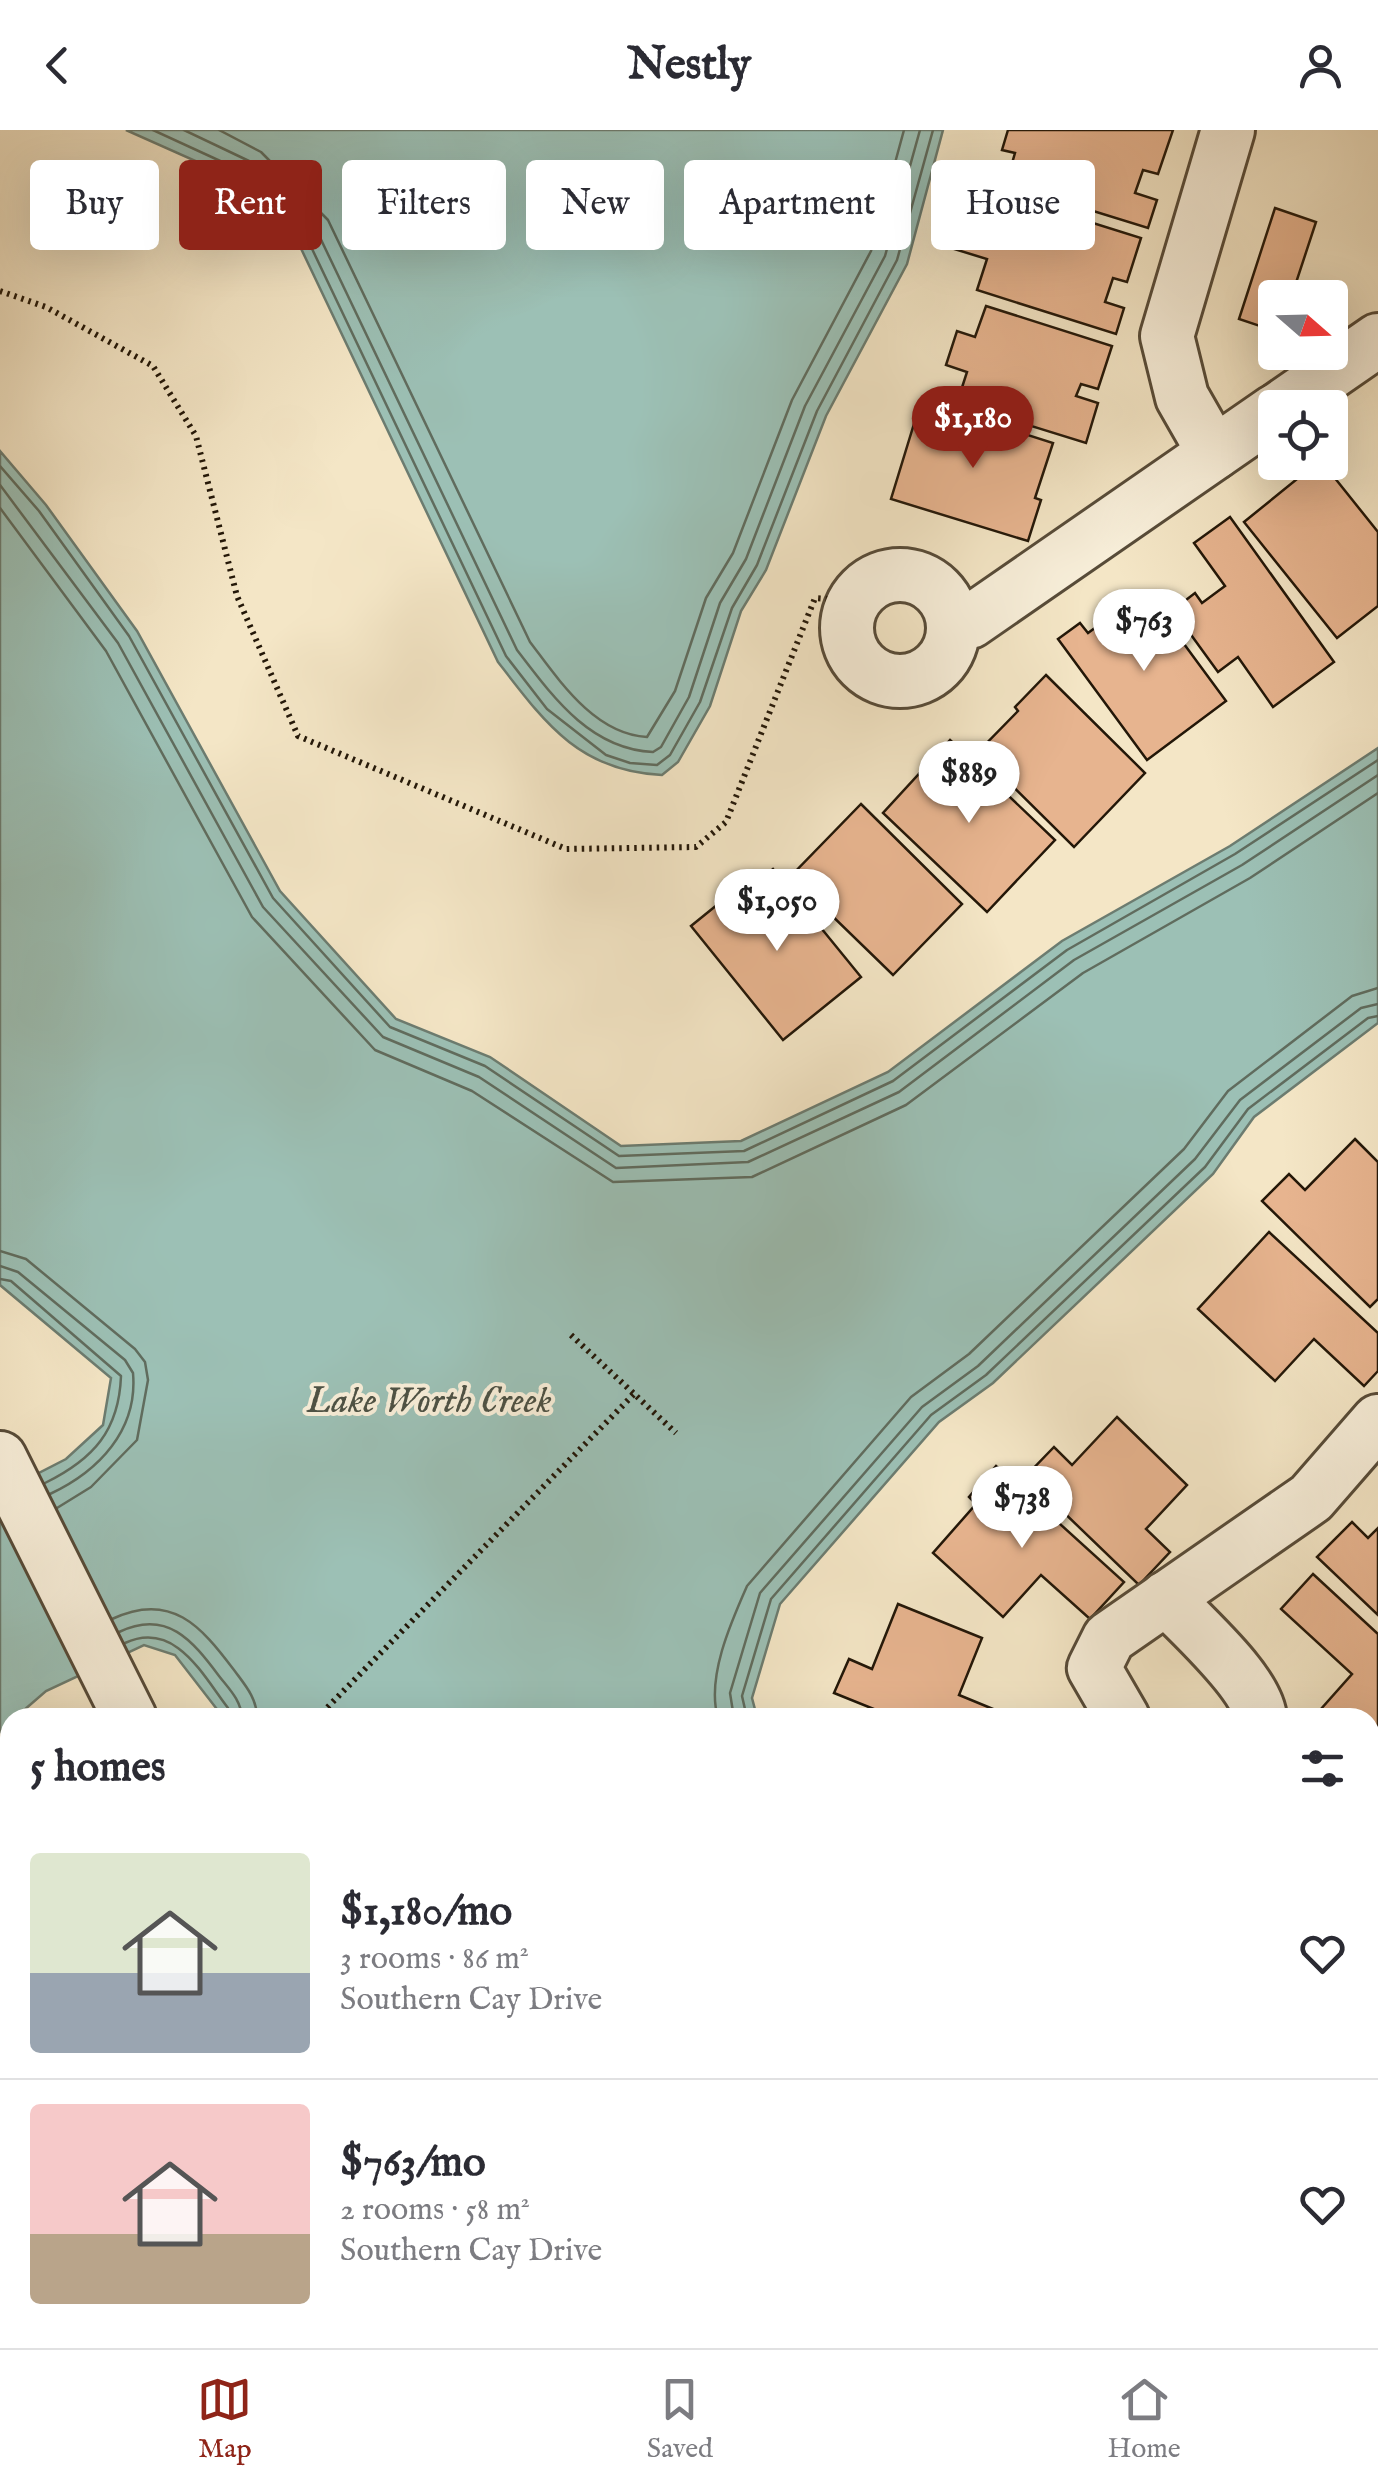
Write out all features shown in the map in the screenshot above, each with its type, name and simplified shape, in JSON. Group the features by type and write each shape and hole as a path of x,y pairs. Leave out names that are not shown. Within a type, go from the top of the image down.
{"street":[{"path":"1214,453 1182,397 1167,336 1228,130"},
{"path":"1305,390 1378,340"},
{"path":"954,624 970,622 1258,422"},
{"path":"896,574 929,582 941,593 954,624 952,642 944,659 914,680 896,682 863,666 852,651 847,634 854,601 880,579 896,574"},
{"path":"1116,1708 1094,1668 1109,1638 1311,1498 1378,1421"},
{"path":"0,1458 125,1708"},
{"path":"1166,1598 1242,1682 1259,1708"}],"path":[{"path":"0,290 46,307 153,366 196,436 238,596 298,736 566,849 696,847 726,822 815,598 854,601"},
{"path":"571,1334 676,1433"},
{"path":"327,1708 634,1394"}],"water":[{"path":"126,130 943,130 935,160 931,160 931,175 911,249 911,160 684,160 684,250 911,250 907,264 826,416 766,570 741,611 710,706 678,762 662,775 633,771 586,754 549,724 498,662 302,250 322,250 322,160 193,160"},
{"name":"Lake Worth Creek","path":"0,451 46,505 137,631 280,891 396,1019 490,1057 621,1146 741,1141 888,1072 1062,941 1230,846 1378,748 1378,1023 1254,1117 1213,1174 993,1383 939,1422 780,1604 752,1698 755,1708 216,1708 175,1655 144,1645 46,1691 26,1708 0,1708 0,1493 66,1459 103,1425 111,1378 0,1285"}],"building":[{"path":"1008,130 1173,130 1158,174 1143,170 1135,193 1157,200 1148,228 1095,212 1095,160 1013,160 1015,153 1002,150"},
{"path":"1275,208 1316,222 1297,280 1258,280 1258,325 1239,319"},
{"path":"1095,224 1141,238 1127,282 1113,278 1105,302 1124,308 1116,334 977,290 987,259 957,250 1095,250"},
{"path":"986,306 1112,346 1098,389 1081,384 1076,396 1098,403 1086,443 957,403 967,372 946,365 957,331 975,337"},
{"path":"921,401 1053,443 1035,498 1041,500 1028,541 891,499"},
{"path":"1296,480 1336,480 1378,532 1378,606 1337,638 1244,522"},
{"path":"1230,517 1334,662 1273,707 1238,657 1218,672 1173,610 1195,593 1202,603 1225,586 1194,543"},
{"path":"1145,591 1226,701 1147,760 1058,639 1080,623 1088,633"},
{"path":"1046,675 1145,773 1074,847 978,752"},
{"path":"950,740 1055,840 987,912 883,813"},
{"path":"861,804 962,904 893,975 791,876"},
{"path":"773,869 861,977 783,1040 691,926 728,896 733,902"},
{"path":"1355,1139 1378,1162 1378,1299 1370,1307 1262,1201 1289,1174 1305,1190"},
{"path":"1269,1232 1378,1333 1378,1371 1364,1386 1314,1339 1275,1381 1198,1309"},
{"path":"1117,1417 1187,1485 1146,1529 1170,1552 1139,1585 1026,1476 1054,1447 1072,1465"},
{"path":"996,1466 1124,1582 1090,1619 1041,1575 1003,1617 933,1553 976,1504 969,1497"},
{"path":"1352,1522 1368,1538 1378,1528 1378,1615 1317,1557"},
{"path":"1313,1574 1378,1634 1378,1708 1322,1708 1352,1674 1281,1609"},
{"path":"898,1604 982,1638 959,1695 991,1708 871,1708 834,1693 849,1659 872,1669"}]}
